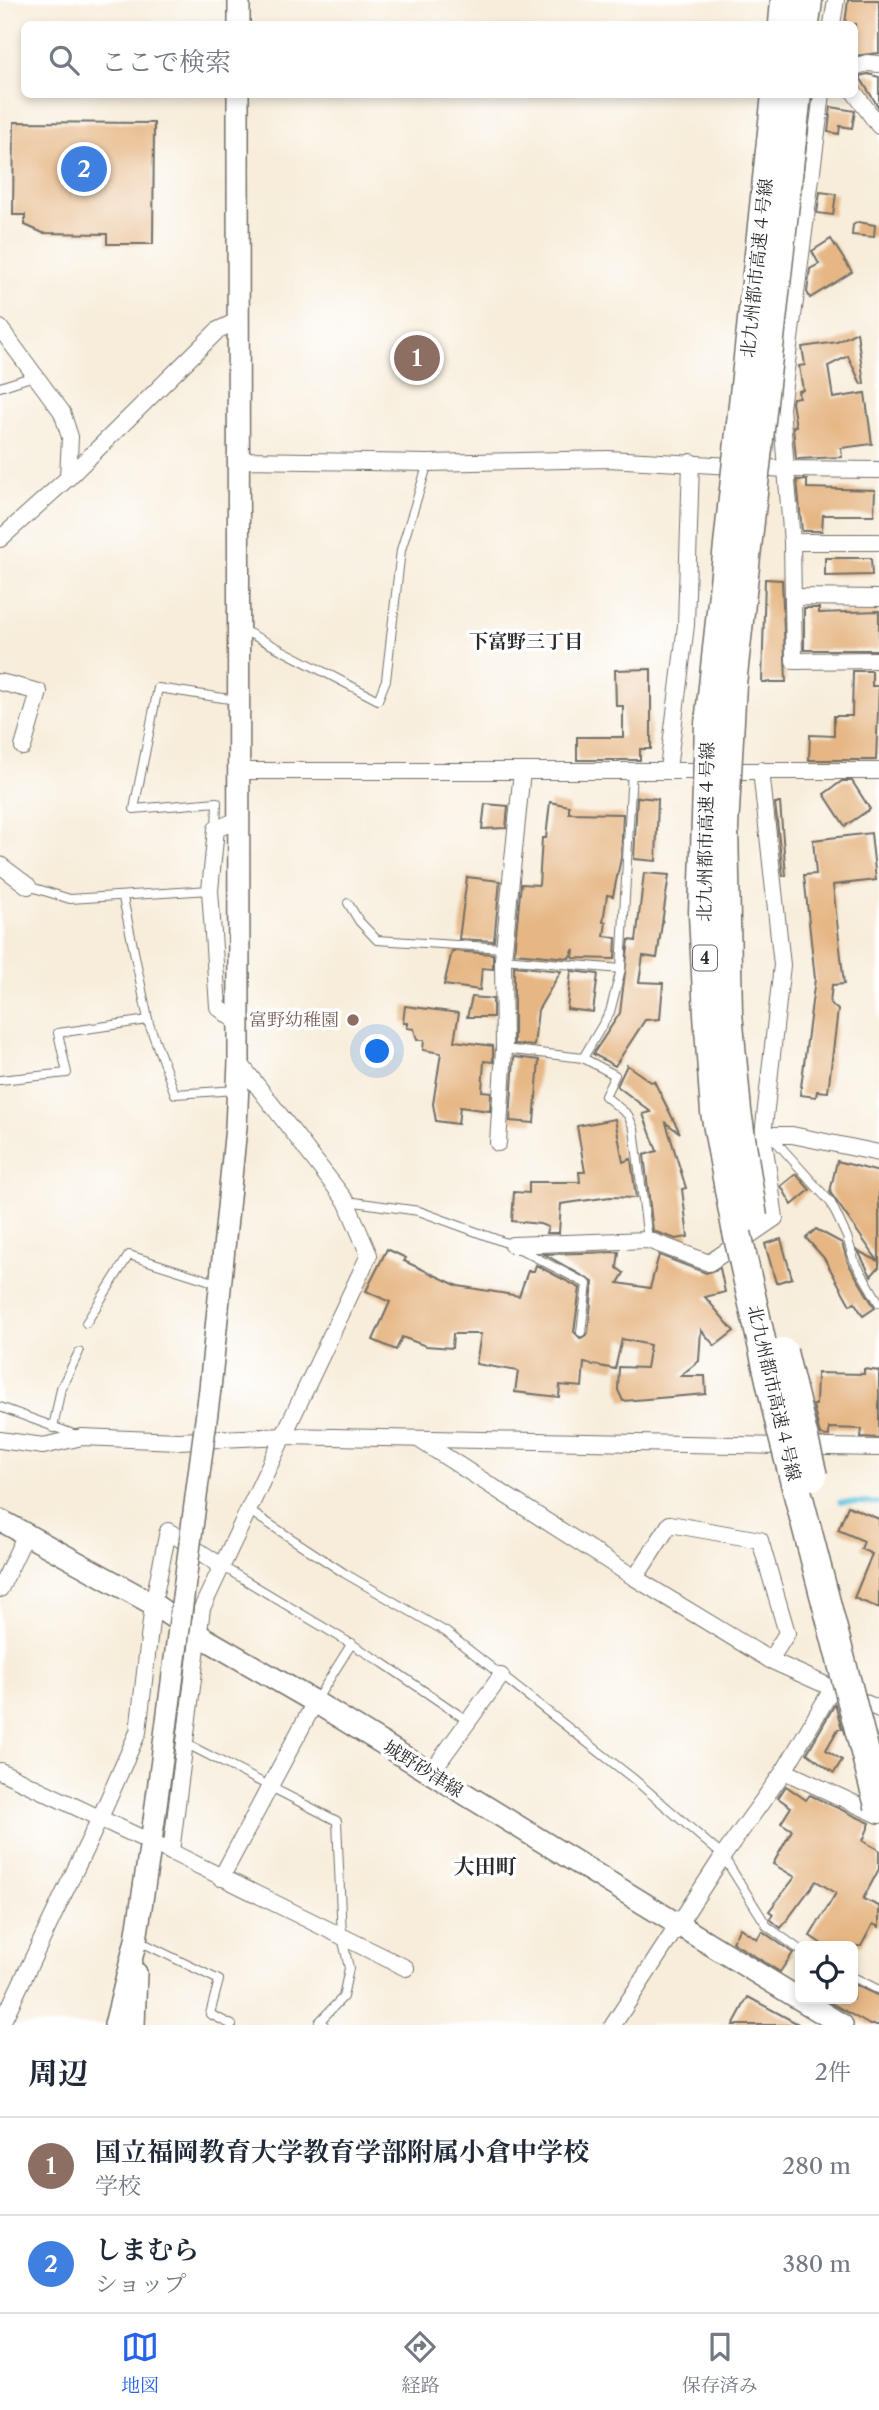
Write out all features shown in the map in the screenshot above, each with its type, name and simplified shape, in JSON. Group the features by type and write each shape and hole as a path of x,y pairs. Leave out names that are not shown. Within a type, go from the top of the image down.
{"highway":[{"path":"783,21 785,0"},
{"path":"805,21 808,0"},
{"name":"北九州都市高速４号線","path":"776,98 709,724 703,914 708,1015 715,1112 736,1228 781,1429 879,1806"},
{"name":"北九州都市高速４号線","path":"797,98 729,727 724,852 729,1013 737,1111 755,1227 879,1746"}],"street":[{"path":"239,0 239,21"},
{"path":"832,21 836,0"},
{"path":"858,66 867,63 879,64"},
{"path":"858,96 879,126"},
{"path":"115,2025 136,1940 153,1831 210,1389 239,1062 238,98"},
{"path":"821,98 781,408 792,542 794,661 879,660"},
{"path":"0,539 68,478 218,330 237,321"},
{"path":"0,328 62,412 70,437 68,478"},
{"path":"239,460 428,463 608,459 787,469 879,470"},
{"path":"668,769 686,625 691,462"},
{"path":"792,542 879,542"},
{"path":"793,597 879,598"},
{"path":"0,682 39,692 23,747"},
{"path":"237,771 668,769 878,775"},
{"path":"512,1245 648,1240 709,1263 775,1218 767,1135 782,965 761,770"},
{"path":"498,1143 504,1049 504,954 522,771"},
{"path":"238,820 216,829 210,890 218,1007 239,1024"},
{"path":"0,865 28,887"},
{"path":"171,1852 202,1608 220,1565 369,1255 345,1201 239,1062"},
{"path":"767,1135 792,1135 879,1153"},
{"path":"0,1440 43,1446 82,1437 178,1441 284,1436 879,1448"},
{"path":"416,1438 635,1578 770,1660 879,1709"},
{"name":"城野砂津線","path":"0,1520 27,1532 153,1604 199,1635 315,1702 678,1927 842,2025"},
{"path":"635,1578 670,1524 760,1540 787,1633 770,1660"},
{"path":"1,2025 138,1732 153,1604 168,1531 220,1565"},
{"path":"0,1589 27,1532"},
{"path":"430,1774 501,1676"},
{"path":"613,2025 723,1856 784,1771 832,1689"},
{"path":"221,1878 315,1702"},
{"path":"0,1771 100,1818 153,1831 171,1852 405,1968"},
{"path":"784,1771 879,1815"},
{"path":"134,2025 136,1940"}],"lane":[{"path":"0,387 34,376"},
{"path":"238,628 378,700 386,680 401,550 428,463"},
{"path":"216,829 217,802 134,808 158,688 237,700"},
{"path":"583,1058 610,1012 621,970 632,770"},
{"path":"28,887 70,899 123,898 210,890"},
{"path":"123,898 148,1020 175,1094 237,1090"},
{"path":"348,903 359,921 377,940 621,970"},
{"path":"0,1080 67,1073 58,1033 148,1020"},
{"path":"504,1049 583,1058 615,1075 605,1096 628,1115 634,1129 648,1240"},
{"path":"767,1135 831,1203 848,1237 854,1260 879,1303"},
{"path":"345,1201 419,1211 512,1245 587,1284 582,1332"},
{"path":"86,1323 129,1255 220,1284"},
{"path":"53,1428 61,1388 79,1352"},
{"path":"0,1407 82,1437"},
{"path":"248,1510 344,1573 446,1632 635,1780 723,1856 767,1926 795,1946"},
{"path":"220,1565 352,1643 468,1721"},
{"path":"315,1702 352,1643"},
{"path":"185,1743 337,1821 342,1937 349,1968 343,1997 319,2022 324,2025"},
{"path":"136,1940 219,1980 210,2014 232,2025"},
{"path":"858,1980 879,1990"}],"building":[{"path":"848,0 879,0 879,53 858,56 858,21 845,21"},
{"path":"868,74 879,77 879,108 859,76"},
{"path":"831,107 855,111 852,128 840,126 839,134 828,132"},
{"path":"14,122 154,123 153,244 107,244 107,234 43,233 25,225 25,215 13,215"},
{"path":"820,192 836,194 833,215 817,213"},
{"path":"858,222 875,225 874,237 852,235 853,225"},
{"path":"831,239 852,272 810,298 807,292 810,269 819,264 812,251"},
{"path":"857,332 864,383 861,384 848,356 828,366 833,398 865,393 872,444 841,448 842,457 796,459 793,426 796,426 792,403 793,398 799,397 798,391 803,390 799,366 805,365 802,347 837,342"},
{"path":"797,480 807,480 807,488 875,490 874,515 823,515 822,531 802,531"},
{"path":"825,558 871,558 872,575 825,576"},
{"path":"765,579 782,580 786,682 762,682"},
{"path":"804,608 819,608 819,613 879,611 879,650 804,650"},
{"path":"651,669 651,749 640,749 640,760 577,760 577,737 623,737 623,706 616,706 615,670"},
{"path":"853,671 872,671 872,686 879,686 876,760 809,760 810,735 834,736 834,716 852,716"},
{"path":"842,781 852,781 870,809 845,826 824,794"},
{"path":"637,797 658,799 656,861 634,859"},
{"path":"550,802 569,806 569,813 623,814 621,858 613,896 607,895 603,922 606,922 604,936 616,938 615,959 573,958 574,949 569,958 514,953 521,884 539,885 542,838 546,838"},
{"path":"775,803 780,803 786,876 783,876"},
{"path":"485,804 508,806 506,828 482,829"},
{"path":"871,833 876,880 833,885 844,984 832,985 830,1003 838,1010 828,1092 817,1091 816,1097 800,1095 815,979 804,875 816,874 813,840"},
{"path":"644,873 669,875 657,958 643,956 639,982 663,983 660,1019 645,1020 615,1066 593,1054 620,1013 629,940 636,941"},
{"path":"467,877 500,881 494,941 459,939"},
{"path":"452,951 493,954 493,969 482,968 480,990 444,985"},
{"path":"514,966 561,971 538,1010 534,1046 514,1044"},
{"path":"571,971 598,974 593,1012 567,1009"},
{"path":"472,997 493,999 493,1017 467,1017"},
{"path":"405,1006 459,1013 454,1041 493,1046 493,1062 484,1061 482,1091 491,1092 490,1111 460,1107 458,1124 436,1121 433,1104 441,1053 423,1050 424,1040 417,1040 414,1029 407,1028 407,1023 403,1023"},
{"path":"514,1057 539,1060 534,1123 510,1121"},
{"path":"627,1065 651,1082 654,1081 680,1133 666,1123 686,1188 682,1189 688,1237 676,1239 653,1231 644,1155 657,1151 643,1114 651,1112 617,1086"},
{"path":"615,1119 623,1162 631,1159 636,1198 610,1197 561,1204 559,1233 546,1233 548,1227 540,1224 512,1221 514,1192 529,1193 529,1182 580,1182 579,1172 585,1172 577,1126"},
{"path":"837,1161 879,1172 879,1267 871,1276 858,1251 878,1261 830,1192"},
{"path":"796,1174 810,1190 792,1205 781,1186"},
{"path":"816,1229 842,1243 848,1263 875,1308 863,1316 855,1303 850,1305 824,1258 806,1238"},
{"path":"781,1239 792,1278 776,1283 765,1244"},
{"path":"387,1249 406,1258 404,1261 458,1286 519,1296 528,1271 534,1271 536,1265 580,1288 574,1332 581,1339 588,1333 593,1282 544,1254 619,1252 617,1268 624,1273 618,1283 650,1288 659,1255 706,1273 720,1268 725,1292 705,1297 734,1331 715,1346 701,1330 699,1361 680,1376 705,1376 706,1394 623,1401 618,1390 619,1367 646,1368 650,1345 622,1339 615,1369 584,1363 582,1387 560,1385 559,1397 515,1392 518,1371 476,1364 481,1334 453,1334 452,1348 426,1346 402,1337 396,1350 373,1340 390,1302 366,1291"},
{"path":"864,1369 879,1371 879,1438 861,1437 862,1429 829,1428 829,1436 820,1435 813,1405 816,1405 817,1373 864,1374"},
{"path":"848,1506 879,1519 879,1608 854,1598 872,1554 861,1549 864,1541 838,1530"},
{"path":"835,1704 842,1729 838,1729 826,1750 842,1760 834,1773 807,1753"},
{"path":"786,1786 806,1800 810,1795 870,1823 863,1841 879,1850 879,1869 863,1899 879,1906 879,1927 873,1924 861,1946 858,1946 858,1941 818,1941 810,1936 836,1893 816,1881 781,1928 770,1919 773,1914 769,1911 795,1877 773,1864 792,1830 781,1823 791,1807 778,1798"},
{"path":"740,1928 757,1939 762,1931 793,1953 780,1972 732,1942"},
{"path":"858,1986 879,1996 879,2025 870,2025 833,2004 858,2004"},
{"path":"748,1997 800,2025 733,2025"}],"waterway":[{"path":"840,1502 879,1503"}],"place":[{"name":"しまむら","path":"84,169"},
{"name":"国立福岡教育大学教育学部附属小倉中学校","path":"417,358"},
{"name":"富野幼稚園","path":"353,1020"}],"district":[{"name":"下富野三丁目","path":"526,641"},
{"name":"大田町","path":"485,1867"}]}
